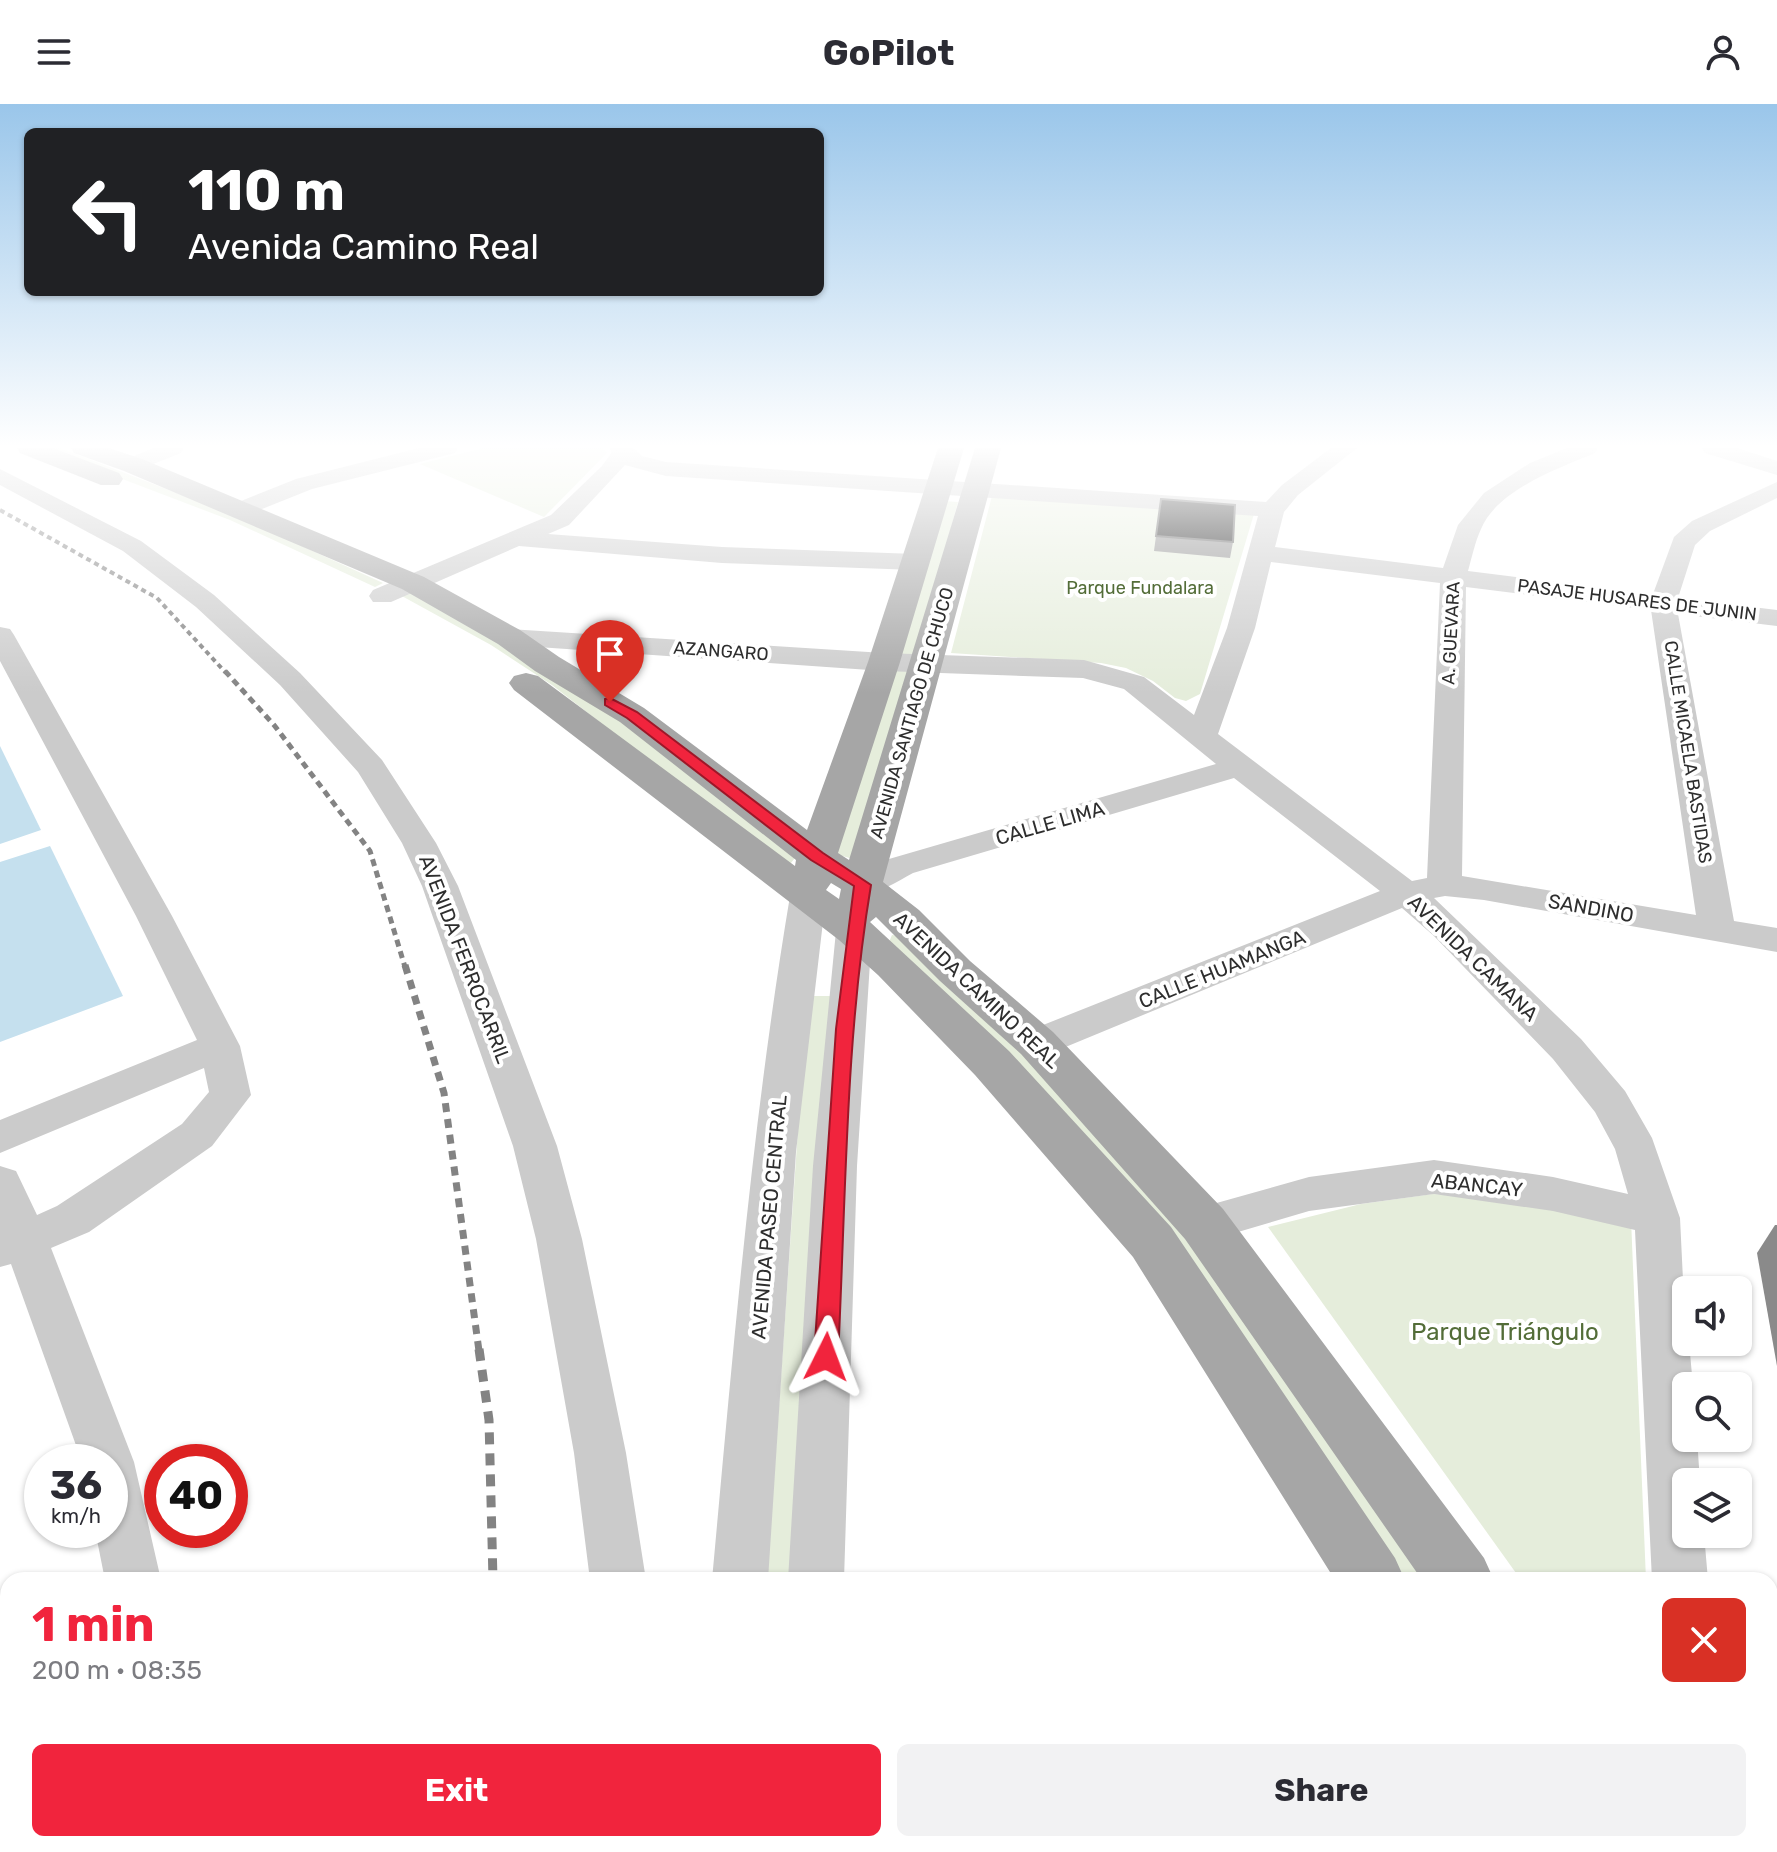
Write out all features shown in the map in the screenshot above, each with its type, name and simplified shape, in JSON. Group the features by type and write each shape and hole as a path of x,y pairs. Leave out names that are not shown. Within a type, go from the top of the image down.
{"main road":[{"name":"AVENIDA CAMINO REAL","path":"228,530 382,596 475,648 858,908 904,919 955,971 1037,1043 1204,1224 1455,1572"},
{"name":"AVENIDA CAMINO REAL","path":"286,530 413,583 509,637 547,664 632,715 813,876"},
{"name":"AVENIDA SANTIAGO DE CHUCO","path":"813,876 927,530"},
{"name":"AVENIDA SANTIAGO DE CHUCO","path":"858,908 964,530"},
{"name":"AVENIDA CAMINO REAL","path":"858,908 893,965 992,1063 1152,1242 1367,1572"}],"street":[{"name":"AVENIDA FERROCARRIL","path":"101,530 132,546 205,601 290,679 371,767 419,843 440,886 535,1146 559,1239 600,1453 617,1572"},
{"path":"382,596 540,530"},
{"path":"1202,735 1241,628 1266,530"},
{"name":"A. GUEVARA","path":"1425,889 1443,861 1453,577 1469,530"},
{"name":"CALLE MICAELA BASTIDAS","path":"1697,530 1683,542 1663,604 1717,930"},
{"path":"520,539 722,555 916,562"},
{"name":"PASAJE HUSARES DE JUNIN","path":"1259,553 1777,618"},
{"path":"0,635 154,916 220,1046 230,1095 197,1135 73,1219 13,1244"},
{"name":"AZANGARO","path":"509,637 884,662"},
{"name":"AVENIDA CAMANA","path":"884,662 1084,669 1111,674 1134,683 1239,767 1425,889 1447,928 1567,1049 1610,1102 1637,1149 1657,1218 1679,1572"},
{"name":"CALLE LIMA","path":"858,908 901,866 1239,767"},
{"name":"AVENIDA PASEO CENTRAL","path":"741,1572 773,1148 788,1014 813,876"},
{"name":"SANDINO","path":"1425,889 1484,889 1777,940"},
{"name":"CALLE HUAMANGA","path":"1037,1043 1425,889"},
{"path":"816,1572 835,1166 858,908"},
{"path":"0,1137 220,1046"},
{"name":"ABANCAY","path":"1204,1224 1309,1194 1434,1177 1553,1194 1657,1218"},
{"path":"0,1183 13,1244 100,1444"},
{"path":"126,1548 131,1572"}],"green space":[{"path":"251,530 266,530 383,583 375,587"},
{"path":"934,530 950,530 860,861 832,853"},
{"name":"Parque Fundalara","path":"983,530 1249,530 1200,694 1186,701 1175,698 1153,681 1126,668 1101,663 951,653"},
{"path":"410,591 560,675 798,854 787,868 552,685 491,645 400,595"},
{"path":"892,935 900,936 1057,1085 1133,1163 1429,1572 1394,1572 889,942"},
{"path":"832,996 799,1572 768,1572 807,999"},
{"name":"Parque Triángulo","path":"1433,1194 1528,1199 1631,1219 1646,1572 1515,1572 1268,1227 1361,1204"}],"water":[{"path":"0,746 41,830 0,844"},
{"path":"50,846 123,996 0,1042 0,862"}],"building":[{"path":"1157,530 1234,530 1233,542 1156,536"}],"railway":[{"path":"35,530 157,598 226,673"},
{"path":"225,671 274,725 370,851 405,967"},
{"path":"405,965 444,1093 479,1351"},
{"path":"479,1349 489,1420 493,1572"}],"route":[{"path":"610,702 632,715 817,857 862,885 854,931 845,1029 826,1357"}]}
